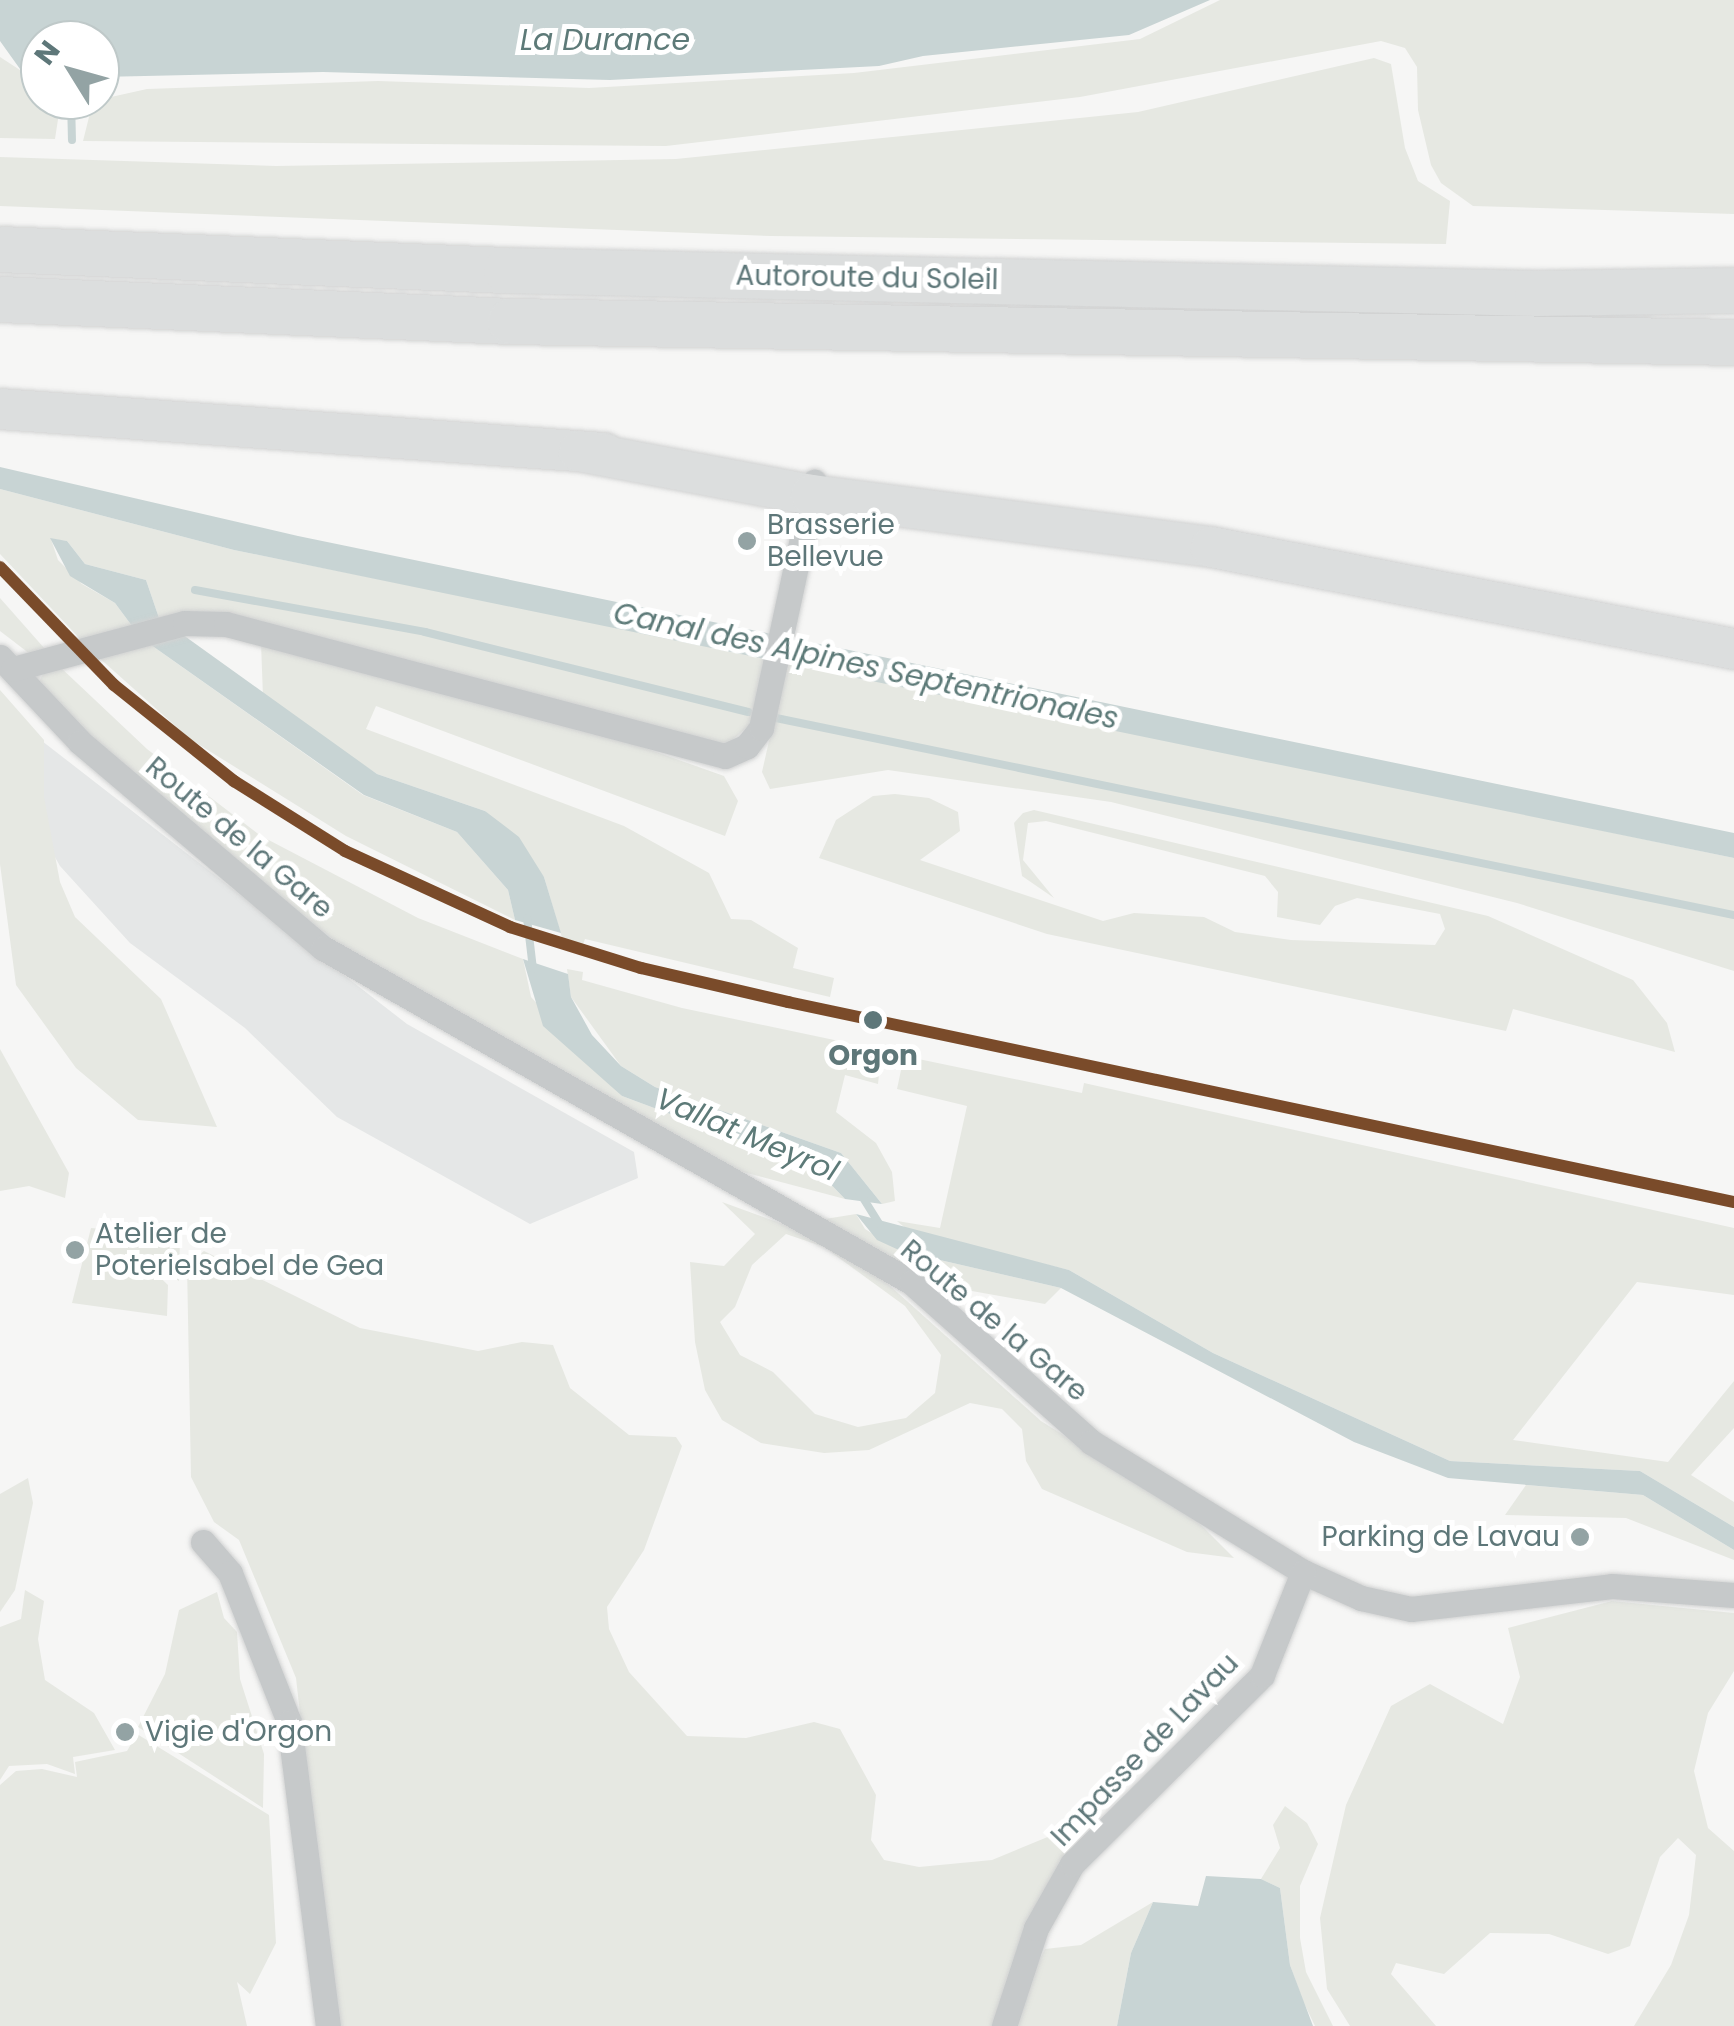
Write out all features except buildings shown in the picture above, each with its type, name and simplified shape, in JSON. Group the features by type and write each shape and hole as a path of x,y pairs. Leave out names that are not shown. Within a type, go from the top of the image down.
{"highway":[{"name":"Autoroute du Soleil","path":"0,249 566,272 1537,292 1734,290"},
{"name":"Autoroute du Soleil","path":"0,299 530,321 1734,342"}],"main road":[{"path":"0,408 578,452 1042,520 1734,649"}],"street":[{"path":"6,663 186,623 226,624 714,756 736,754 755,738 813,486"},
{"name":"Route de la Gare","path":"6,663 80,742 323,948 911,1282 1091,1442 1302,1572 1360,1598 1411,1609 1612,1586 1734,1594"},
{"path":"202,1542 236,1586 289,1722 328,2026"},
{"name":"Impasse de Lavau","path":"1004,2026 1036,1928 1072,1864 1262,1675 1302,1572"}],"shaded area":[{"path":"1220,0 1734,0 1734,214 1473,206 1441,183 1431,165 1418,110 1417,67 1405,48 1381,41 1080,97 666,146 83,141 88,120 120,120 120,95 147,89 378,81 589,88 854,73 1140,39"},
{"path":"0,57 20,70 20,120 58,120 55,139 0,138"},
{"path":"1374,58 1391,64 1405,148 1418,181 1450,201 1446,244 771,236 0,206 0,157 276,166 676,159 1138,112"},
{"path":"0,489 234,550 765,657 753,722 730,742 713,745 159,618 146,580 85,564 67,541 51,539 58,560 82,584 115,603 132,626 84,643 0,554"},
{"path":"0,598 45,649 30,654 0,631"},
{"path":"144,640 363,795 457,832 508,890 515,920 346,836 190,739 96,655"},
{"path":"261,643 631,743 724,776 738,801 725,836 376,706 366,729 624,826 709,873 731,919 751,920 798,948 793,968 834,978 830,997 585,939 582,947 563,941 544,877 485,811 377,774 263,697"},
{"path":"787,661 1734,858 1734,971 1517,903 1111,802 888,770 770,789 762,772"},
{"path":"59,666 147,749 261,836 418,918 523,959 531,997 622,1096 815,1168 845,1199 739,1171 346,950 140,783 38,685 45,669"},
{"path":"0,690 44,740 44,797 60,882 75,917 161,999 217,1127 138,1120 76,1068 16,985 0,864"},
{"path":"42,741 407,1024 634,1152 638,1178 530,1224 337,1117 245,1028 130,943 60,866 31,815"},
{"path":"873,796 929,798 958,812 960,831 920,860 1103,921 1134,913 1204,917 1235,932 1291,940 1435,945 1445,929 1440,914 1357,898 1335,906 1320,925 1277,917 1278,892 1265,876 1046,821 1028,823 1023,860 1054,898 1022,876 1014,823 1023,813 1034,810 1488,916 1633,980 1667,1023 1675,1052 1513,1009 1506,1031 1047,934 819,858 836,820"},
{"path":"567,969 583,972 582,980 682,1008 839,1041 837,1055 880,1065 878,1084 845,1075 836,1112 876,1143 892,1172 895,1201 882,1204 841,1153 655,1087 621,1066 571,997"},
{"path":"0,1049 69,1173 65,1198 29,1186 0,1191"},
{"path":"904,1056 1082,1093 1084,1083 1734,1228 1734,1295 1637,1282 1513,1440 1668,1462 1734,1381 1734,1428 1691,1475 1734,1502 1734,1527 1640,1471 1450,1461 1213,1353 1069,1270 910,1232 897,1221 940,1228 967,1106 897,1089"},
{"path":"722,1202 821,1238 879,1276 1041,1421 1192,1516 1234,1558 1187,1552 1042,1489 1026,1461 1022,1429 1002,1409 970,1403 869,1450 824,1453 761,1443 722,1420 705,1390 695,1342 690,1262 724,1266 755,1234","holes":["786,1234 824,1247 905,1306 941,1355 935,1393 906,1418 858,1427 815,1414 773,1372 740,1355 720,1322 735,1307 752,1265"]},
{"path":"856,1214 865,1229 901,1251 1061,1288 1045,1304 955,1288 951,1304 825,1219"},
{"path":"91,1228 180,1236 179,1281 138,1256 168,1285 167,1316 72,1303"},
{"path":"204,1251 360,1328 478,1351 522,1342 553,1345 570,1388 629,1435 676,1437 682,1446 644,1550 607,1607 609,1629 629,1672 687,1736 746,1738 814,1722 840,1729 876,1795 871,1840 884,1860 919,1867 992,1860 1084,1822 1033,1923 1000,2026 335,2026 296,1678 239,1540 214,1522 191,1477 187,1264"},
{"path":"28,1478 33,1503 15,1590 0,1612 0,1494"},
{"path":"1526,1485 1643,1495 1734,1550 1734,1560 1626,1518 1505,1515"},
{"path":"25,1590 44,1601 38,1639 45,1680 94,1713 115,1750 73,1757 75,1774 47,1764 9,1766 0,1780 0,1627 21,1619"},
{"path":"217,1592 224,1618 237,1632 240,1679 264,1754 263,1808 138,1727 165,1674 179,1610"},
{"path":"1612,1601 1734,1613 1734,1671 1708,1713 1694,1771 1708,1828 1734,1851 1734,2026 1634,2026 1671,1965 1689,1915 1696,1855 1678,1838 1660,1857 1630,1946 1608,1954 1549,1934 1490,1933 1444,1974 1396,1963 1391,1974 1436,2026 1350,2026 1327,1989 1320,1918 1346,1805 1391,1706 1430,1684 1503,1724 1520,1677 1508,1628"},
{"path":"137,1734 269,1815 276,1943 250,1994 237,1982 247,2026 0,2026 0,1785 16,1771 42,1769 77,1777 75,1762 127,1751"},
{"path":"1285,1806 1307,1823 1318,1844 1300,1886 1300,1938 1306,1972 1333,2026 1315,2026 1290,1965 1280,1888 1261,1879 1280,1848 1273,1825"},
{"path":"1153,1902 1131,1953 1117,2026 1017,2026 1024,1990 1045,1949 1081,1945"}],"water":[{"name":"La Durance","path":"0,0 1210,0 1129,35 923,56 879,66 610,80 323,72 120,77 120,20 20,20 20,69 0,41"},
{"name":"Canal des Alpines Septentrionales","path":"0,467 298,536 1734,833 1734,858 234,550 0,489"},
{"path":"50,538 67,541 85,564 146,580 159,618 132,626 115,603 70,576"},
{"path":"179,632 377,774 485,811 519,837 544,877 561,933 515,920 508,890 457,832 364,795 144,640"},
{"path":"523,959 568,974 571,997 592,1035 621,1066 655,1087 841,1153 882,1204 845,1199 815,1168 622,1096 543,1026"},
{"path":"856,1214 1069,1270 1213,1353 1450,1461 1640,1471 1734,1527 1734,1550 1643,1495 1448,1478 1354,1442 1061,1288 901,1251 877,1240"},
{"path":"1206,1876 1261,1879 1280,1888 1290,1965 1313,2026 1117,2026 1131,1953 1153,1902 1198,1906"}],"waterway":[{"name":"Vallat Meyrol","path":"72,120 72,140"},
{"path":"195,590 425,632 748,712"},
{"path":"776,718 1734,915"},
{"name":"Vallat Meyrol","path":"527,918 533,969"},
{"name":"Vallat Meyrol","path":"860,1193 879,1224"}],"transit line":[{"path":"0,567 114,685 234,781 345,851 510,927 641,968 788,1002 1734,1202"}],"place":[{"name":"Brasserie Bellevue","path":"747,541"},
{"name":"Orgon","path":"873,1020"},
{"name":"Atelier de PoterieIsabel de Gea","path":"75,1250"},
{"name":"Parking de Lavau","path":"1580,1537"},
{"name":"Vigie d'Orgon","path":"125,1732"}]}
